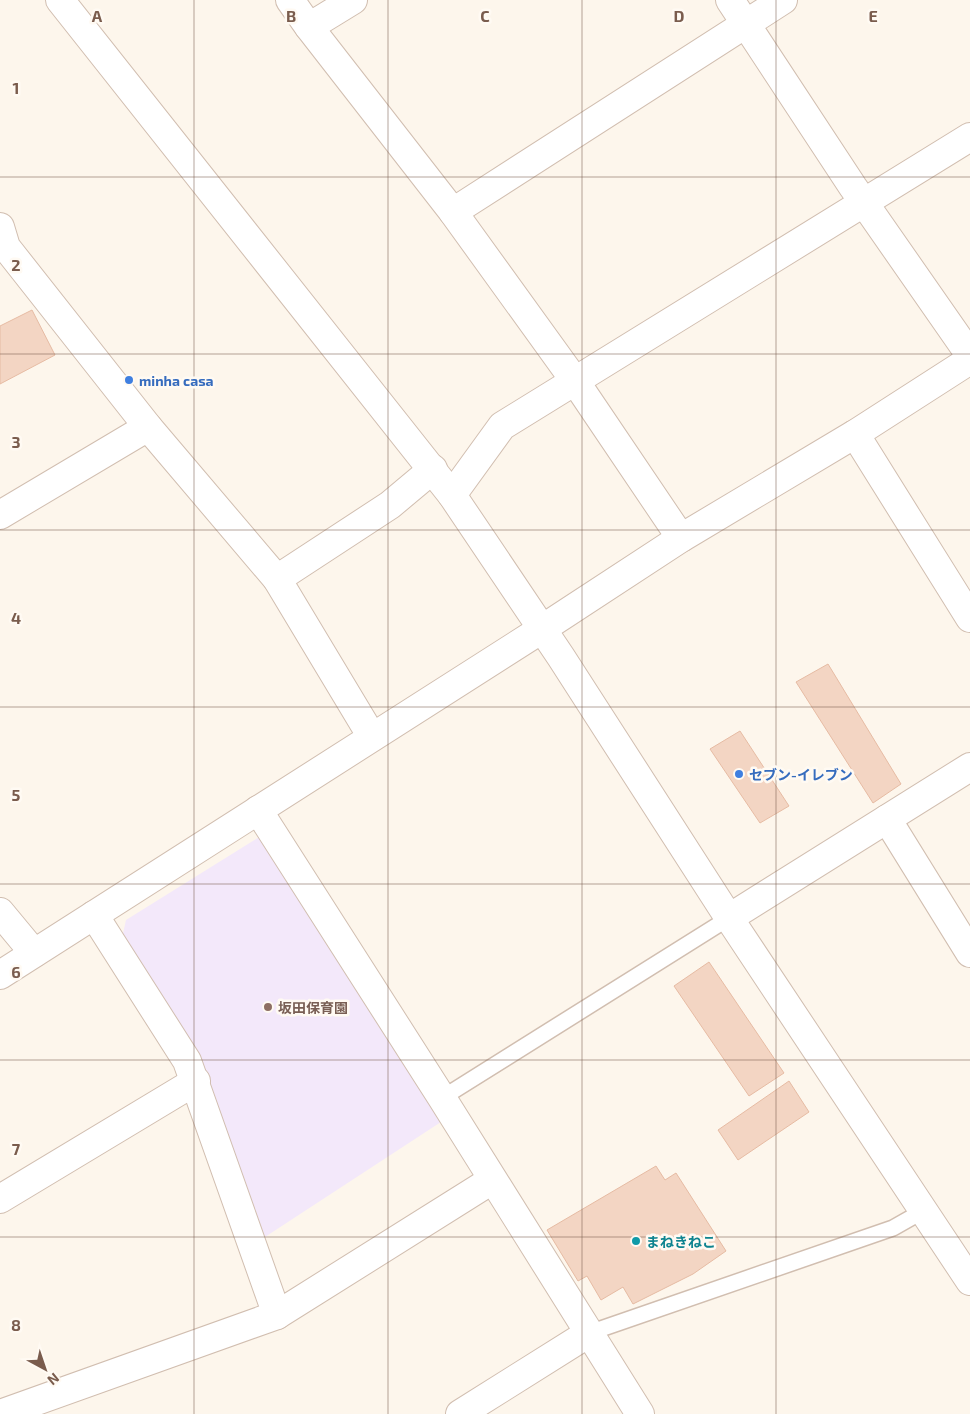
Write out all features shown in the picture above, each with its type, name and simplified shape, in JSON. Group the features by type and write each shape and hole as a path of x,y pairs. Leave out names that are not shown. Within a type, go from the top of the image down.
{"street":[{"path":"60,0 452,494 542,629 729,918 970,1281"},
{"path":"290,0 453,212 575,381 681,538"},
{"path":"309,27 353,0"},
{"path":"730,0 864,203 970,356"},
{"path":"453,212 783,0"},
{"path":"452,494 465,480 502,426 970,137"},
{"path":"2,241 148,427 277,579 372,738"},
{"path":"0,975 542,629 681,538 854,434 970,360"},
{"path":"0,515 148,427"},
{"path":"854,434 970,618"},
{"path":"277,579 390,505 432,469"},
{"path":"729,918 970,767"},
{"path":"258,810 442,1098 640,1414"},
{"path":"887,819 970,953"},
{"path":"0,912 34,953"},
{"path":"94,915 187,1061 196,1081 277,1315"},
{"path":"0,1199 196,1081"},
{"path":"0,1414 277,1315 492,1180"},
{"path":"460,1414 589,1333"}],"lane":[{"path":"442,1098 729,918"},
{"path":"589,1333 893,1228 923,1211"}],"shaded area":[{"name":"坂田保育園","path":"261,836 444,1120 265,1237 207,1076 122,938 126,920"}],"building":[{"path":"32,310 55,355 0,384 0,326"},
{"path":"828,664 901,784 873,803 796,682"},
{"path":"740,731 789,806 760,823 710,749"},
{"path":"709,962 784,1073 749,1096 674,986"},
{"path":"789,1081 809,1112 738,1160 718,1130"},
{"name":"まねきねこ","path":"656,1166 665,1180 676,1173 726,1251 693,1274 633,1304 623,1287 601,1300 587,1276 578,1281 547,1230"}],"place":[{"name":"minha casa","path":"129,380"},
{"name":"セブン-イレブン","path":"739,774"},
{"name":"坂田保育園","path":"268,1007"},
{"name":"まねきねこ","path":"636,1241"}]}
